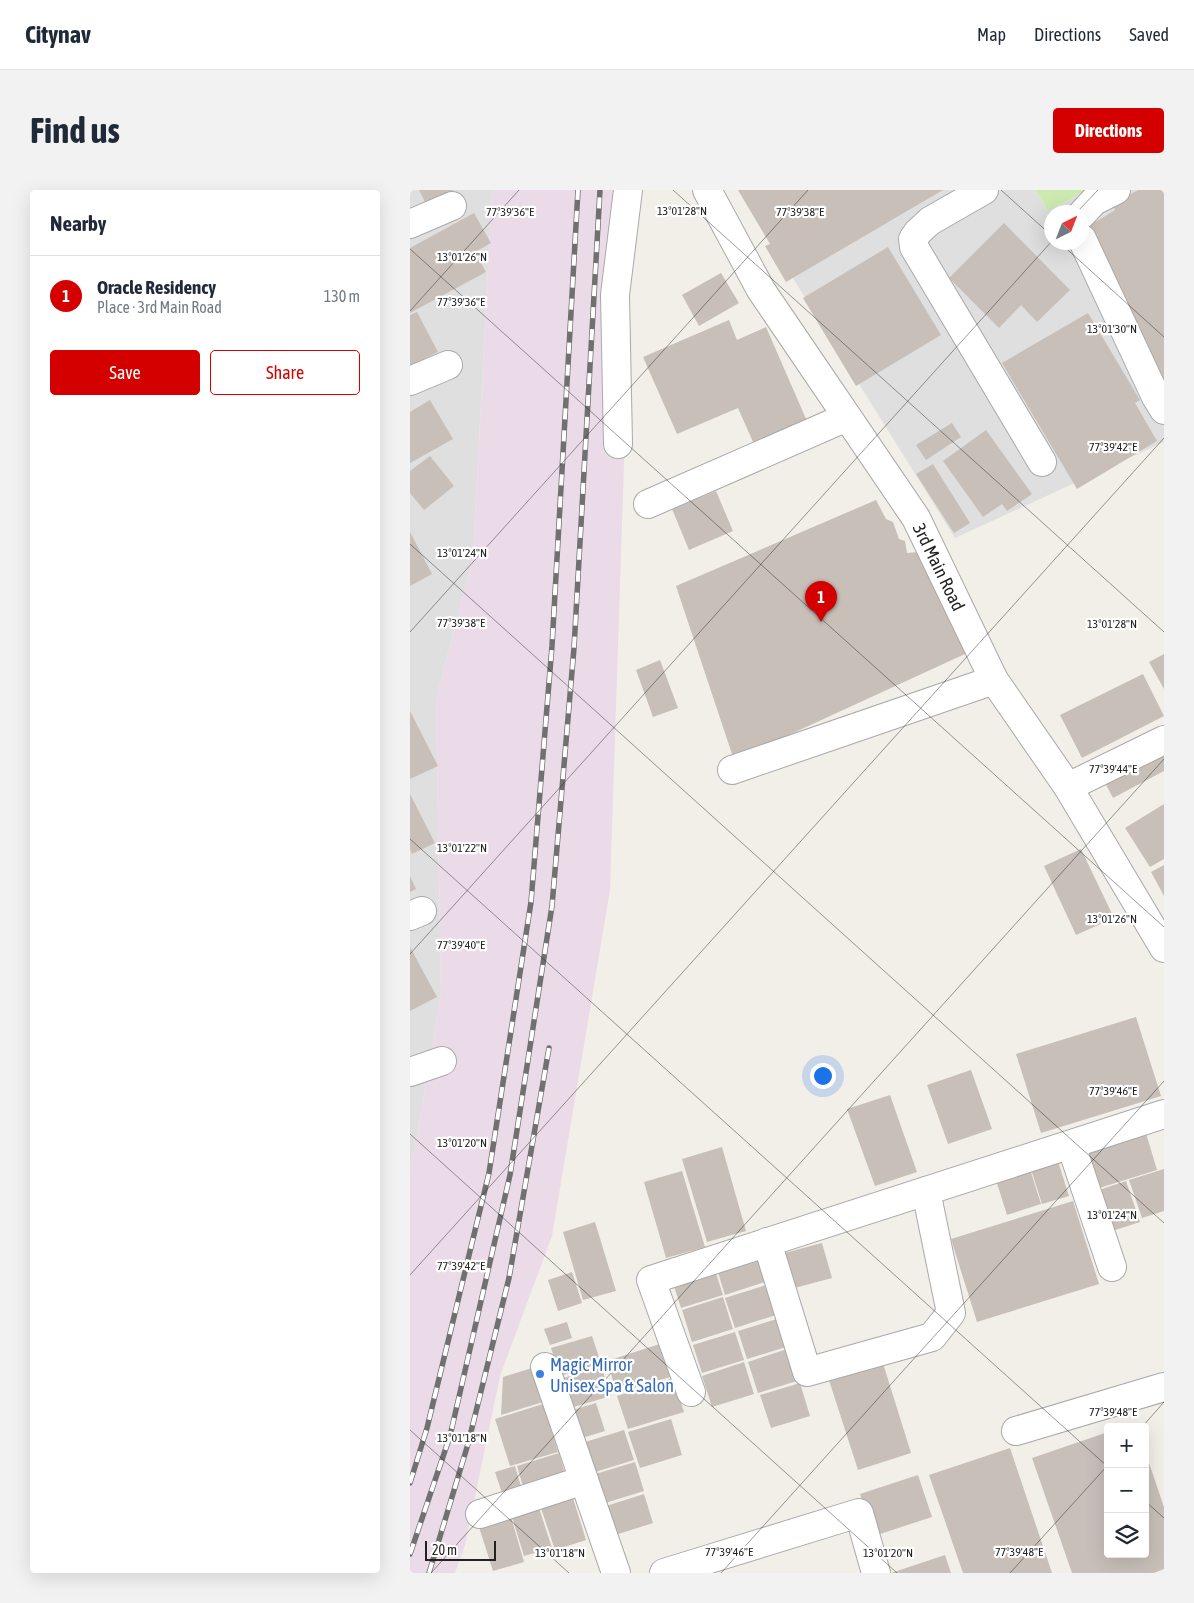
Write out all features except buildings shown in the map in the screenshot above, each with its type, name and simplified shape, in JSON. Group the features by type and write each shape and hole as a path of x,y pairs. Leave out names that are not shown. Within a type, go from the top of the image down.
{"street":[{"path":"618,444 616,295 628,190"},
{"name":"3rd Main Road","path":"707,190 761,290 916,518 994,680 1068,787 1164,948"},
{"path":"984,190 930,221 913,239 914,247 1042,462"},
{"path":"1089,206 1094,201 1116,190"},
{"path":"410,224 452,206"},
{"path":"1087,250 1156,397 1164,410"},
{"path":"410,381 448,365"},
{"path":"648,504 847,417"},
{"path":"732,770 994,680"},
{"path":"1068,787 1164,740"},
{"path":"410,1072 442,1061"},
{"path":"691,1392 651,1280 1164,1114"},
{"path":"1071,1145 1112,1267"},
{"path":"767,1242 807,1372 932,1337 951,1313 926,1191"},
{"path":"544,1367 616,1573"},
{"path":"1016,1431 1164,1387"},
{"path":"480,1514 584,1480"},
{"path":"664,1573 859,1513 876,1573"}],"shaded area":[{"path":"410,190 492,190 473,557 436,700 441,994 410,1176"},
{"path":"492,190 633,190 610,890 552,1236 500,1376 465,1545 455,1573 410,1573 410,1176 441,994 436,700 473,557"},
{"path":"738,190 1036,190 1045,205 1044,250 1089,250 1089,205 1059,205 1087,190 1164,190 1164,442 955,538"}],"green space":[{"path":"1036,190 1087,190 1059,205 1045,205"}],"railway":[{"path":"410,1483 427,1428 489,1173 531,902 552,646 578,190"},
{"path":"410,1554 450,1436 510,1175 552,906 574,648 600,190"},
{"path":"429,1573 468,1444 509,1278 549,1048"}],"place":[{"name":"Oracle Residency","path":"821,622"},
{"name":"Magic Mirror Unisex Spa & Salon","path":"540,1374"}]}
